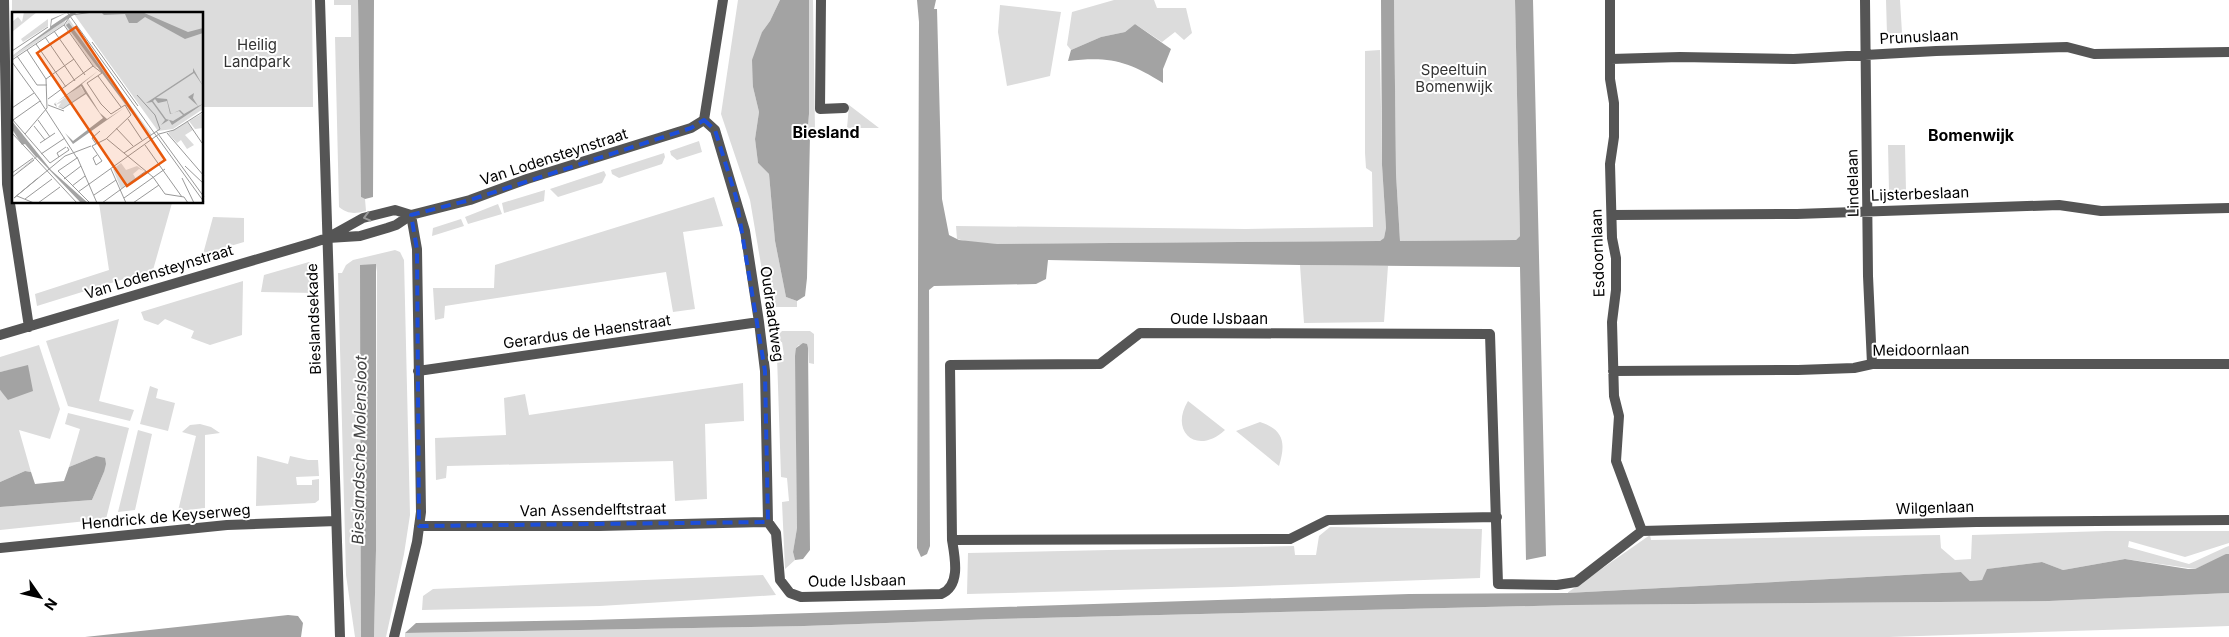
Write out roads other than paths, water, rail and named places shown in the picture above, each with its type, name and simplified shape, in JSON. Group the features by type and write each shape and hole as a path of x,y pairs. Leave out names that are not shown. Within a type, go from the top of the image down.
{"street":[{"path":"4,0 7,184 29,327"},
{"name":"Bieslandsekade","path":"320,0 340,637"},
{"path":"704,120 723,0"},
{"path":"821,0 820,109 844,108"},
{"name":"Esdoornlaan","path":"1610,0 1608,17 1611,60 1610,79 1614,103 1614,129 1610,164 1612,238 1616,258 1616,290 1612,322 1613,371 1614,396 1619,416 1616,461 1642,531"},
{"name":"Lindelaan","path":"1865,0 1869,211 1868,276 1872,364"},
{"name":"Prunuslaan","path":"1611,60 1680,57 1794,59 1936,51 2067,47 2094,54 2229,52"},
{"name":"Van Lodensteynstraat","path":"327,238 360,236 396,225 411,215 470,200 527,179 691,128 704,120"},
{"name":"Oudraadtweg","path":"704,120 716,130 745,231 760,322 765,371 768,522"},
{"name":"Lijsterbeslaan","path":"1612,215 1797,214 2059,205 2101,211 2229,208"},
{"name":"Van Lodensteynstraat","path":"0,335 327,238 363,218 395,210 411,215"},
{"path":"394,637 419,526 417,248 411,215"},
{"name":"Gerardus de Haenstraat","path":"418,371 760,322"},
{"name":"Oude IJsbaan","path":"768,522 776,533 780,580 790,593 801,597 941,594 948,592 954,580 955,557 952,540 950,365 1100,364 1140,333 1490,334 1498,584 1557,585 1576,582 1642,531"},
{"name":"Meidoornlaan","path":"1613,371 1845,369 1872,364 2229,364"},
{"path":"952,540 1290,539 1328,520 1497,517"},
{"name":"Wilgenlaan","path":"1642,531 1976,522 2229,520"},
{"name":"Hendrick de Keyserweg","path":"0,548 227,525 336,521"},
{"name":"Van Assendelftstraat","path":"419,526 599,526 768,522"}],"district":[{"name":"Biesland","path":"826,132"},
{"name":"Bomenwijk","path":"1971,135"}],"park label":[{"name":"Heilig Landpark","path":"257,54"},
{"name":"Speeltuin Bomenwijk","path":"1454,78"}],"water label":[{"name":"Bieslandsche Molensloot","path":"359,450"}]}
